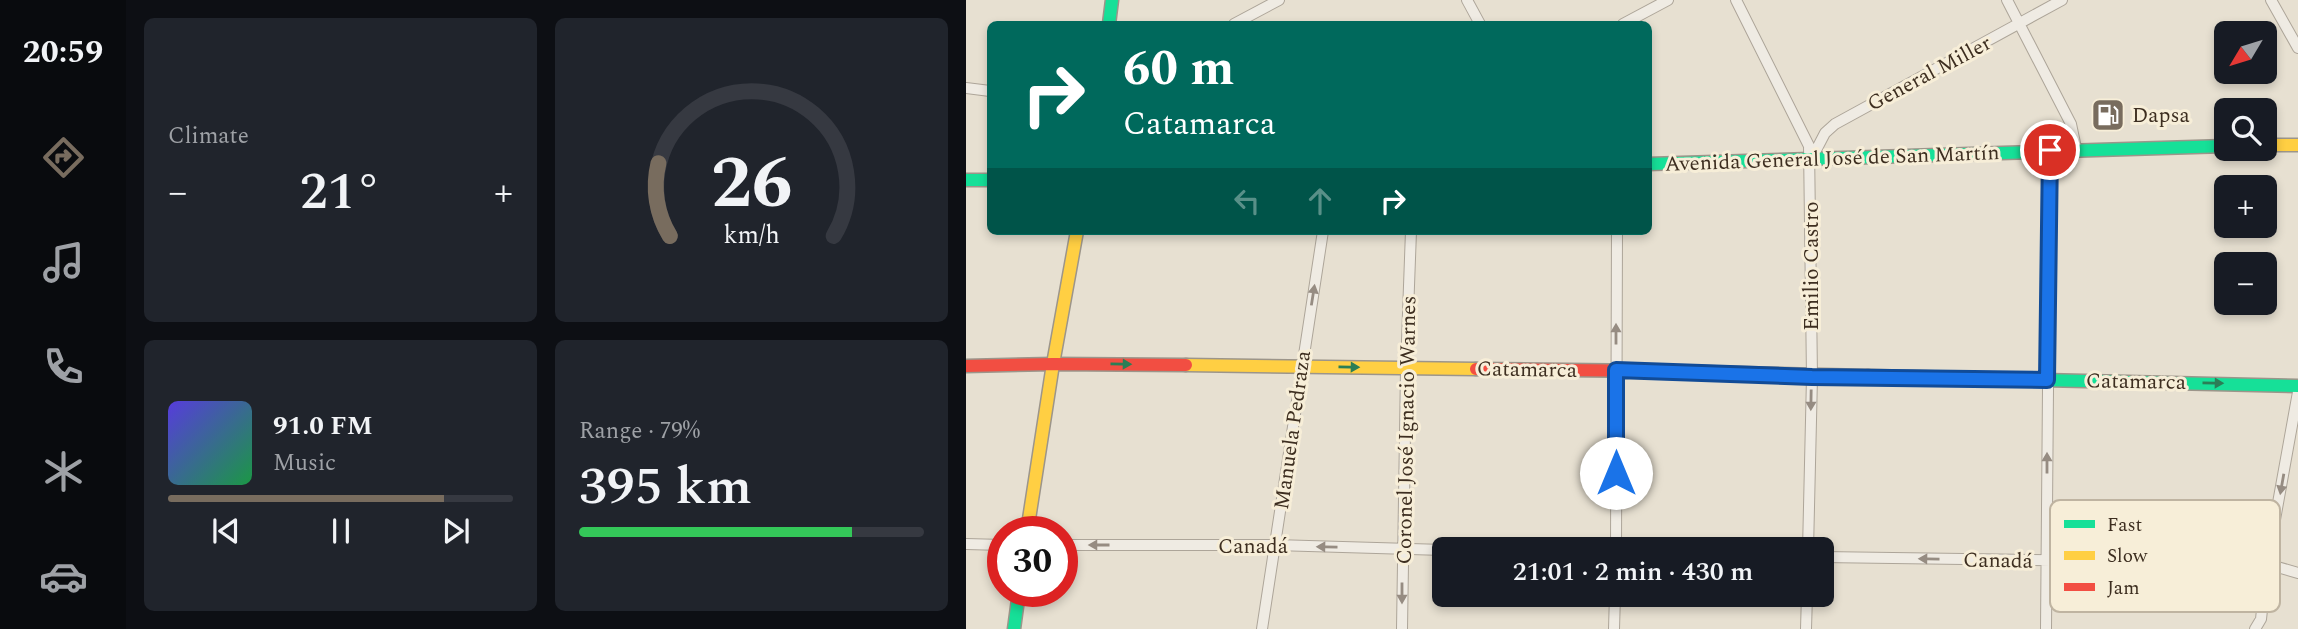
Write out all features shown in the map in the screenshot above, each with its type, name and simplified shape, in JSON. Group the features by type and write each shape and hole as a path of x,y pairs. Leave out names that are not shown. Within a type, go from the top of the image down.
{"street":[{"path":"1109,21 1112,0"},
{"path":"1240,21 1279,0"},
{"path":"1467,0 1478,21"},
{"path":"1629,21 1668,0"},
{"name":"Emilio Castro","path":"1737,0 1809,146 1811,160 1812,377 1808,537"},
{"path":"2007,0 2071,124 2076,148"},
{"name":"General Miller","path":"1811,160 1825,133 1835,124 2062,0"},
{"path":"2271,0 2298,48"},
{"path":"966,88 987,91"},
{"path":"2277,145 2298,145"},
{"name":"Avenida General José de San Martín","path":"1652,164 2076,148 2214,146"},
{"path":"2046,629 2050,150"},
{"path":"966,180 987,180"},
{"path":"1029,516 1076,235"},
{"name":"Manuela Pedraza","path":"1262,629 1322,235"},
{"name":"Coronel José Ignacio Warnes","path":"1402,629 1411,235"},
{"path":"1616,537 1617,235"},
{"name":"Catamarca","path":"966,366 1053,364 1616,370 1812,377 2298,386"},
{"path":"2279,500 2298,392"},
{"path":"966,544 987,545"},
{"name":"Canadá","path":"1078,545 1275,545 1432,549"},
{"name":"Canadá","path":"1834,557 2050,561"},
{"name":"Canadá","path":"2280,568 2298,573"},
{"path":"1014,629 1017,607"},
{"path":"1614,629 1615,607"},
{"path":"1806,629 1807,607"},
{"path":"2255,629 2262,612"}],"traffic: fast":[{"path":"1109,21 1112,0"},
{"path":"1652,164 2214,146"},
{"path":"966,180 987,180"},
{"path":"1868,376 2298,386"},
{"path":"1014,629 1017,607"}],"traffic: slow":[{"path":"2277,145 2298,145"},
{"path":"1029,516 1076,235"},
{"path":"1186,365 1476,369"},
{"path":"1653,371 1868,376"}],"traffic: jam":[{"path":"966,366 1186,365"},
{"path":"1476,369 1653,371"}],"place":[{"name":"Dapsa","path":"2108,115"}],"route":[{"path":"1616,473 1616,370 1812,377 2047,380 2050,150"}]}
